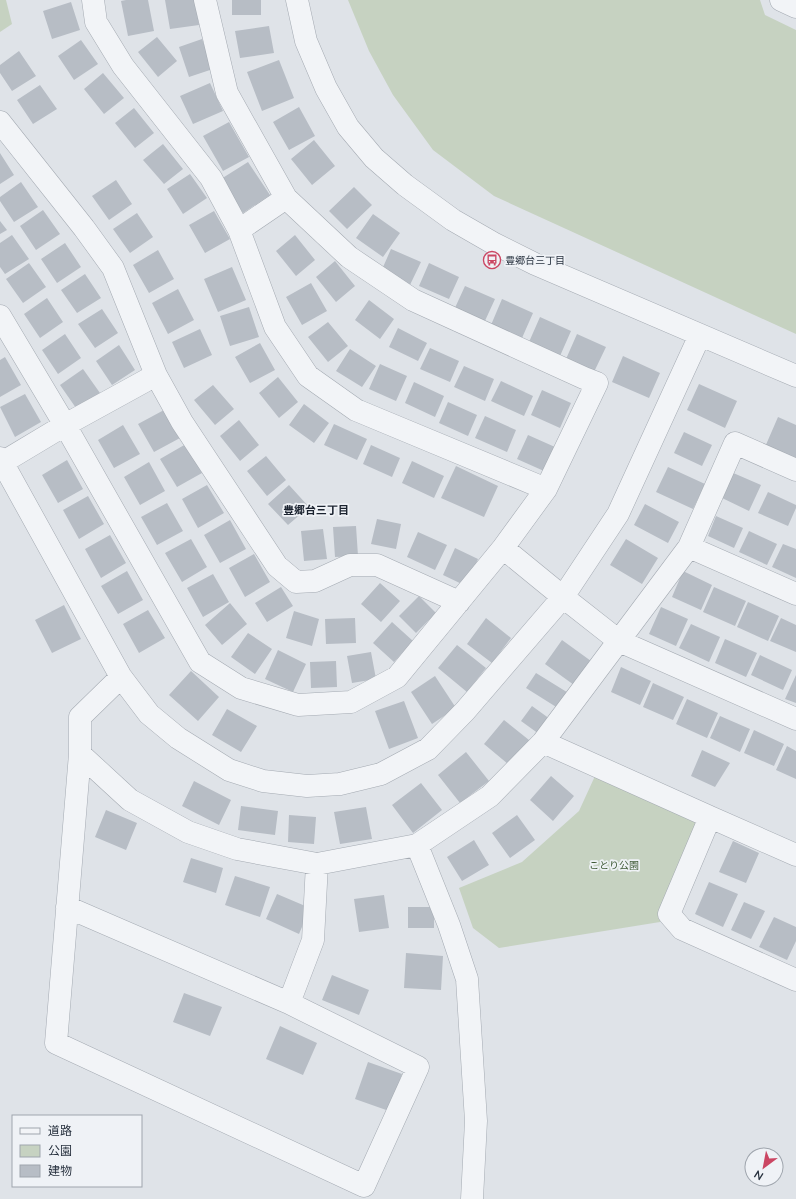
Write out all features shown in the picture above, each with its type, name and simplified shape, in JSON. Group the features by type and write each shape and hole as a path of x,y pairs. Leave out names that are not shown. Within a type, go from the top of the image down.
{"street":[{"path":"93,0 96,22 123,66 211,178 239,230 275,327 308,376 356,410 546,489"},
{"path":"0,316 65,425 200,662 241,688 298,705 351,702 397,677 503,548 546,489 597,383 413,300 349,258 286,198 227,93 205,0"},
{"path":"297,0 306,41 326,88 348,127 374,158 405,186 453,220 493,243 535,264 796,376"},
{"path":"781,0 796,7"},
{"path":"0,122 84,228 113,268 156,375 182,422 277,566 296,582 315,581 350,565 377,565 459,602"},
{"path":"239,230 286,198"},
{"path":"156,375 1,461 121,677 149,714 178,738 229,770 263,781 307,786 340,784 381,774 428,749 466,711 563,597 618,514 700,335"},
{"path":"80,754 130,800 188,832 237,849 317,864 417,845 490,796 543,742 689,547 735,443 796,470"},
{"path":"689,547 796,594"},
{"path":"503,548 619,641 796,719"},
{"path":"67,907 289,1002 418,1067 364,1186 56,1043 67,907 80,754 80,716 121,677"},
{"path":"543,742 796,855"},
{"path":"710,817 669,914 682,929 796,980"},
{"path":"417,845 450,926 467,979 476,1121 472,1199"},
{"path":"289,1002 313,940 317,864"}],"green space":[{"path":"0,0 6,0 12,24 0,32"},
{"path":"348,0 760,0 765,15 796,30 796,334 494,196 433,150 393,95 369,51"},
{"name":"ことり公園","path":"595,776 702,821 660,922 499,948 473,928 459,888 522,862 579,811"}],"building":[{"path":"148,0 154,31 128,36 121,1"},
{"path":"165,0 195,0 199,25 170,29"},
{"path":"232,0 261,0 261,15 232,15"},
{"path":"71,2 80,30 52,39 43,11"},
{"path":"269,26 274,53 240,58 235,31"},
{"path":"157,37 177,61 158,77 138,52"},
{"path":"202,39 213,69 189,77 179,47"},
{"path":"81,40 98,64 74,80 58,56"},
{"path":"19,51 36,76 12,91 0,73 0,65"},
{"path":"279,60 294,98 262,111 247,72"},
{"path":"103,73 124,98 104,114 84,89"},
{"path":"210,83 223,111 193,124 180,96"},
{"path":"40,85 57,109 33,124 17,100"},
{"path":"299,107 315,136 289,150 273,122"},
{"path":"134,108 154,133 135,148 115,123"},
{"path":"229,122 249,157 223,171 203,136"},
{"path":"314,140 335,166 312,185 291,159"},
{"path":"163,144 183,169 164,184 143,160"},
{"path":"0,153 14,175 0,184"},
{"path":"248,162 270,195 243,213 221,179"},
{"path":"190,174 207,198 183,214 167,189"},
{"path":"116,180 132,204 109,220 92,196"},
{"path":"21,182 38,207 14,222 0,201 0,197"},
{"path":"354,187 372,205 347,229 329,211"},
{"path":"43,210 60,234 36,250 20,226"},
{"path":"214,211 230,239 205,253 189,225"},
{"path":"137,213 153,237 130,253 113,229"},
{"path":"373,214 400,233 383,257 356,238"},
{"path":"0,221 7,230 0,234"},
{"path":"12,235 29,259 5,274 0,267 0,243"},
{"path":"295,235 315,260 296,276 276,251"},
{"path":"65,243 81,267 57,283 41,259"},
{"path":"391,249 421,262 409,287 380,274"},
{"path":"158,250 174,279 149,293 133,265"},
{"path":"335,261 355,286 336,302 316,277"},
{"path":"29,263 46,287 23,303 6,279"},
{"path":"429,263 459,277 449,299 419,286"},
{"path":"232,267 246,300 218,312 204,279"},
{"path":"85,274 101,298 77,313 61,290"},
{"path":"311,283 327,311 302,325 286,297"},
{"path":"465,286 495,299 484,323 454,310"},
{"path":"178,289 194,320 168,334 152,303"},
{"path":"47,298 63,322 40,338 24,314"},
{"path":"502,299 533,313 522,338 491,325"},
{"path":"369,300 394,319 380,339 355,320"},
{"path":"249,307 259,337 230,346 220,316"},
{"path":"102,309 118,333 95,348 78,324"},
{"path":"540,317 571,331 560,356 529,342"},
{"path":"328,322 348,346 328,362 308,337"},
{"path":"398,328 427,343 418,361 389,347"},
{"path":"200,329 212,355 184,368 172,342"},
{"path":"65,334 81,358 58,374 42,350"},
{"path":"577,334 606,347 594,372 566,359"},
{"path":"260,343 275,370 250,383 235,357"},
{"path":"119,345 135,370 112,385 96,361"},
{"path":"430,348 459,361 450,382 420,369"},
{"path":"350,349 376,366 362,387 336,371"},
{"path":"623,356 660,373 649,398 612,382"},
{"path":"5,357 21,385 0,397 0,360"},
{"path":"380,364 407,376 396,401 369,389"},
{"path":"464,366 494,379 485,401 454,387"},
{"path":"83,369 100,393 76,408 60,385"},
{"path":"278,377 298,402 279,418 259,393"},
{"path":"501,381 533,396 524,416 491,401"},
{"path":"414,382 444,396 435,417 405,403"},
{"path":"699,384 737,401 725,428 687,410"},
{"path":"213,385 234,409 215,425 194,400"},
{"path":"542,390 571,403 560,428 531,415"},
{"path":"25,394 41,422 15,437 0,407"},
{"path":"448,402 477,415 468,436 439,423"},
{"path":"304,404 329,423 314,443 289,425"},
{"path":"164,410 180,438 154,452 138,424"},
{"path":"485,416 516,430 507,452 475,438"},
{"path":"778,417 796,425 796,461 765,447"},
{"path":"239,420 259,445 240,461 220,436"},
{"path":"334,424 367,439 357,460 324,445"},
{"path":"123,425 140,454 114,468 98,440"},
{"path":"684,432 712,445 702,466 674,453"},
{"path":"528,435 555,447 544,471 517,459"},
{"path":"186,444 202,473 177,487 160,459"},
{"path":"371,445 400,458 392,477 363,464"},
{"path":"266,456 286,480 267,496 247,471"},
{"path":"67,460 83,489 58,503 42,475"},
{"path":"412,461 444,476 434,498 402,483"},
{"path":"149,462 165,491 140,505 124,477"},
{"path":"456,466 498,486 484,517 441,498"},
{"path":"668,467 705,484 693,509 656,492"},
{"path":"731,472 761,485 749,511 720,497"},
{"path":"207,485 224,513 198,528 182,499"},
{"path":"289,485 309,507 288,525 268,504"},
{"path":"768,492 796,505 788,526 758,513"},
{"path":"88,496 104,524 79,539 63,510"},
{"path":"167,503 183,531 157,545 141,517"},
{"path":"645,504 679,522 668,543 634,525"},
{"path":"716,516 743,528 734,548 708,536"},
{"path":"377,519 401,524 396,549 371,544"},
{"path":"230,520 246,549 220,563 204,535"},
{"path":"356,526 358,556 335,557 333,527"},
{"path":"323,529 327,559 304,561 301,531"},
{"path":"749,531 777,544 767,565 739,552"},
{"path":"418,532 447,545 435,570 407,557"},
{"path":"110,535 126,563 101,578 85,549"},
{"path":"191,539 207,567 182,582 165,553"},
{"path":"626,539 658,558 642,584 610,565"},
{"path":"783,544 796,549 796,578 772,567"},
{"path":"455,548 478,559 466,586 443,575"},
{"path":"254,554 270,582 245,597 229,568"},
{"path":"127,571 143,600 118,614 101,586"},
{"path":"683,571 712,585 701,610 672,597"},
{"path":"213,574 229,602 203,617 187,588"},
{"path":"380,583 400,601 381,622 361,604"},
{"path":"281,587 293,606 267,622 255,603"},
{"path":"714,587 746,601 735,626 703,612"},
{"path":"419,596 436,613 416,633 399,616"},
{"path":"748,602 779,616 768,641 737,627"},
{"path":"230,603 247,624 222,645 205,625"},
{"path":"64,605 81,639 52,653 35,620"},
{"path":"661,607 688,619 676,646 649,634"},
{"path":"148,610 165,638 139,653 123,624"},
{"path":"294,611 319,619 312,646 286,638"},
{"path":"355,618 356,643 326,644 325,619"},
{"path":"486,618 511,638 492,663 467,644"},
{"path":"781,618 796,625 796,652 770,641"},
{"path":"392,622 413,641 394,662 373,643"},
{"path":"691,624 720,637 709,662 679,648"},
{"path":"248,633 272,649 255,674 231,657"},
{"path":"725,639 757,653 746,677 715,663"},
{"path":"562,640 591,661 574,685 545,664"},
{"path":"457,645 486,668 467,692 438,668"},
{"path":"278,650 306,664 293,692 265,679"},
{"path":"371,652 376,679 352,683 347,656"},
{"path":"760,655 792,670 783,690 751,675"},
{"path":"336,661 337,687 311,688 310,662"},
{"path":"621,667 651,681 640,705 611,692"},
{"path":"191,671 219,697 198,721 169,695"},
{"path":"536,673 570,694 561,710 526,688"},
{"path":"796,675 796,703 785,699"},
{"path":"435,676 456,708 432,724 411,692"},
{"path":"653,683 684,697 673,720 643,707"},
{"path":"687,699 718,713 707,738 676,724"},
{"path":"404,701 418,738 389,749 375,711"},
{"path":"532,706 550,719 539,734 521,721"},
{"path":"227,709 257,726 241,752 212,735"},
{"path":"720,716 750,729 740,752 710,738"},
{"path":"504,720 534,744 514,769 484,744"},
{"path":"754,730 784,744 774,766 744,753"},
{"path":"787,746 796,751 796,779 776,770"},
{"path":"702,750 730,763 715,787 691,776"},
{"path":"466,752 489,781 460,803 438,775"},
{"path":"551,776 574,796 553,821 530,800"},
{"path":"194,781 231,800 219,825 182,806"},
{"path":"421,783 442,810 413,833 392,805"},
{"path":"241,806 278,811 275,835 238,830"},
{"path":"366,807 372,839 340,844 334,812"},
{"path":"106,810 137,823 126,850 95,837"},
{"path":"289,815 316,817 314,844 288,842"},
{"path":"517,815 535,840 510,858 492,833"},
{"path":"474,840 489,865 462,881 447,857"},
{"path":"733,841 759,853 746,883 719,872"},
{"path":"191,858 223,868 216,893 183,882"},
{"path":"235,876 270,887 260,917 225,905"},
{"path":"709,882 738,894 723,927 695,914"},
{"path":"277,894 310,908 299,934 266,919"},
{"path":"384,895 389,928 359,932 354,899"},
{"path":"744,902 765,911 751,939 731,930"},
{"path":"408,907 434,907 434,928 408,928"},
{"path":"774,917 796,927 796,941 787,960 759,947"},
{"path":"406,953 443,956 441,990 404,988"},
{"path":"332,975 369,990 359,1015 322,1000"},
{"path":"184,993 222,1007 210,1036 173,1022"},
{"path":"280,1026 317,1043 303,1075 266,1059"},
{"path":"368,1062 402,1074 389,1111 355,1099"}],"place":[{"name":"豊郷台三丁目","path":"492,260"}],"district":[{"name":"豊郷台三丁目","path":"316,510"}]}
